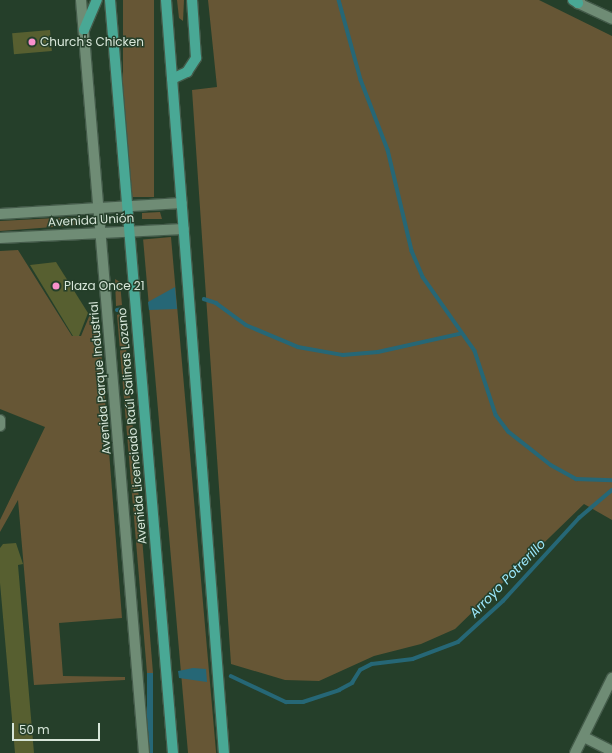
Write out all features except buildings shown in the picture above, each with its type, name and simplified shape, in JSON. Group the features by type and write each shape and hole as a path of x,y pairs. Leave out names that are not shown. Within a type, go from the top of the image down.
{"main road":[{"path":"84,30 97,0"},
{"name":"Avenida Licenciado Raúl Salinas Lozano","path":"110,0 128,231 173,753"},
{"path":"172,79 187,72 196,58 192,0"},
{"path":"166,1 224,753"}],"street":[{"name":"Avenida Parque Industrial","path":"81,0 144,753"},
{"path":"577,1 612,19"},
{"name":"Avenida Unión","path":"0,214 182,203"},
{"name":"Avenida Unión","path":"0,238 184,229"},
{"path":"575,753 612,678"},
{"path":"584,737 612,751"}],"shaded area":[{"path":"123,0 154,0 154,197 123,197"},
{"path":"177,0 184,0 183,21 179,18"},
{"path":"208,0 539,0 612,36 612,520 584,504 455,629 421,644 374,656 319,681 285,680 231,664 192,90 217,87"},
{"path":"160,212 162,219 142,219 142,213"},
{"path":"76,217 82,220 80,225 0,231 0,221"},
{"path":"171,237 216,753 188,753 143,239"},
{"path":"18,250 72,336 81,336 91,312 94,330 99,323 122,618 59,623 63,676 125,677 125,680 34,685 18,500 0,532 0,520 45,427 0,409 0,251"},
{"path":"115,279 120,282 122,305 116,306"},
{"path":"123,312 153,673 147,673 117,315"}],"water":[{"path":"175,287 177,309 149,310 148,302"},
{"path":"193,668 206,669 207,682 179,678 178,671"},
{"path":"147,673 153,673 153,753 147,753"}],"waterway":[{"path":"339,0 361,80 388,150 412,251 423,277 475,351 496,415 509,432 551,465 576,479 612,480"},
{"path":"204,299 216,303 246,325 298,347 343,355 378,352 459,334"},
{"path":"117,310 123,309"},
{"name":"Arroyo Potrerillo","path":"231,676 286,702 303,702 339,690 352,683 360,670 372,664 413,659 458,642 503,601 579,518 612,490"}],"place":[{"name":"Church's Chicken","path":"32,42"},
{"name":"Plaza Once 21","path":"56,286"}]}
